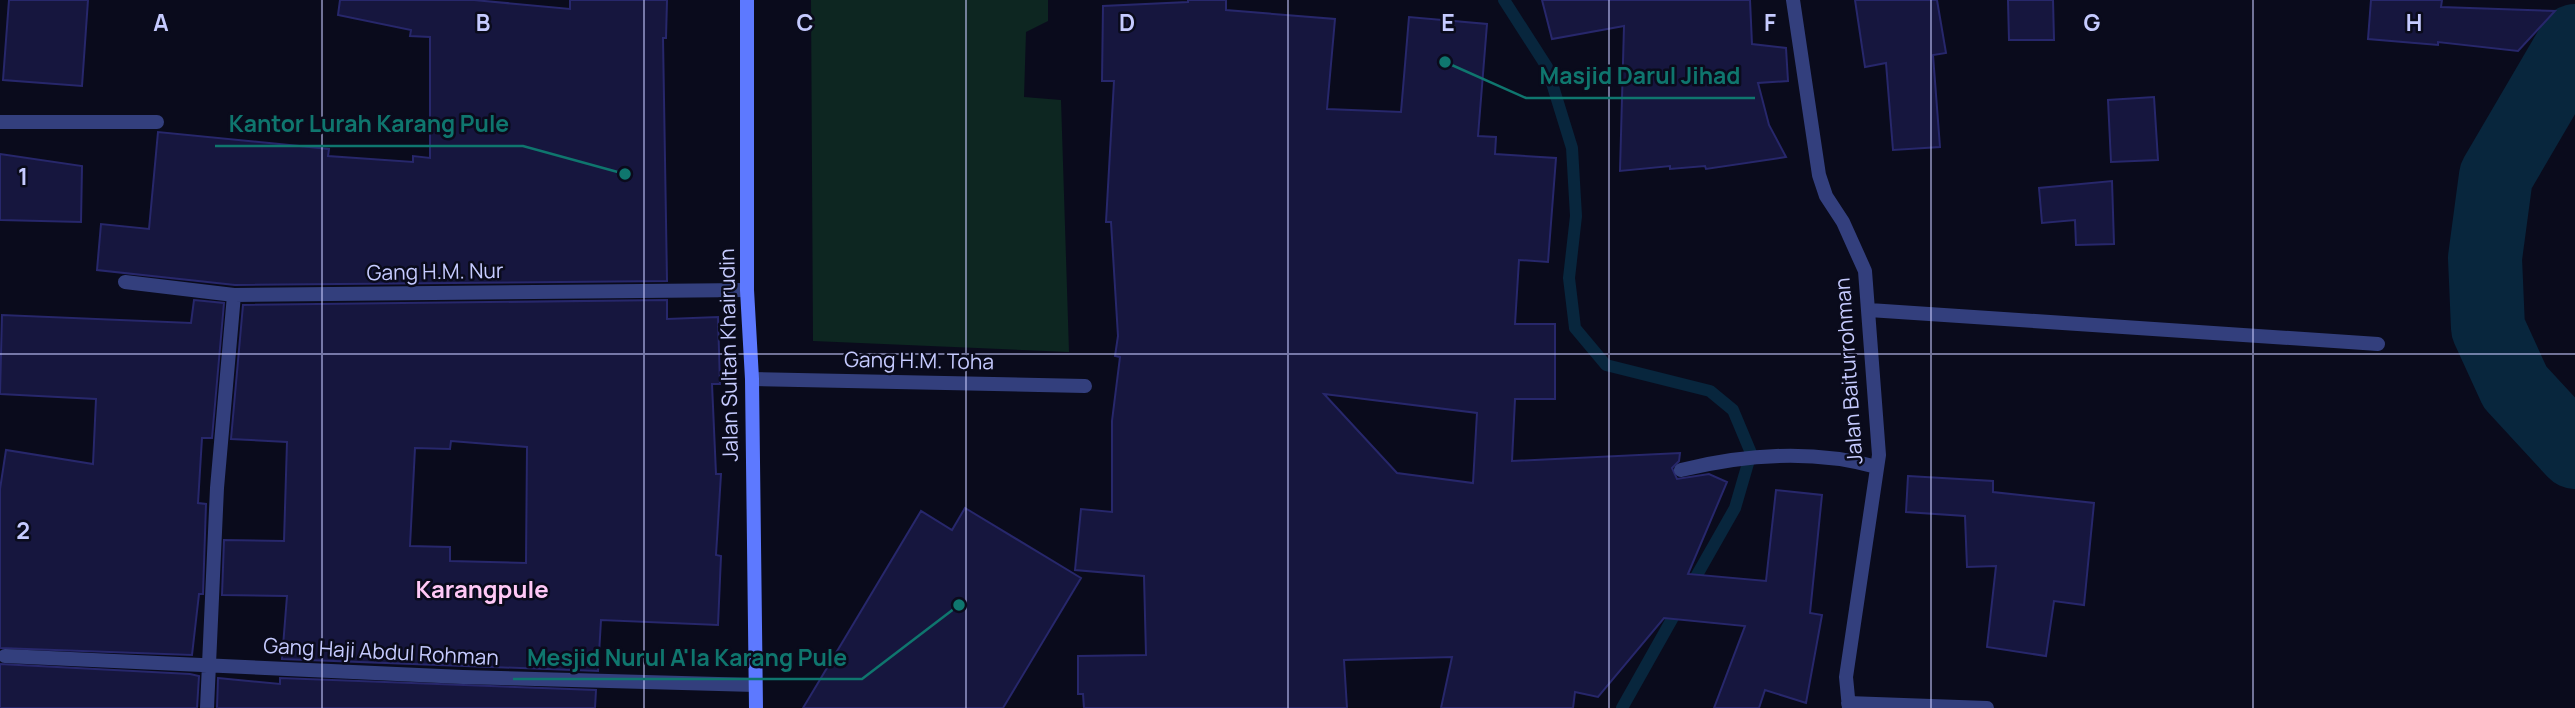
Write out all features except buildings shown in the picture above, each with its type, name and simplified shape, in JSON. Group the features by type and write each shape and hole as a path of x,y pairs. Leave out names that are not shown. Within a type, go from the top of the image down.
{"main road":[{"name":"Jalan Sultan Khairudin","path":"747,0 747,290 752,379 756,708"}],"street":[{"name":"Jalan Baiturrohman","path":"1793,0 1819,175 1826,196 1843,222 1865,271 1877,467 1846,677 1848,706"},
{"path":"0,122 157,122"},
{"name":"Gang H.M. Nur","path":"125,282 234,295 747,290"},
{"path":"207,708 217,488 234,295"},
{"path":"1868,310 2378,344"},
{"name":"Gang H.M. Toha","path":"752,379 1085,386"},
{"path":"1681,470 1732,459 1807,454 1847,459 1877,467"},
{"name":"Gang Haji Abdul Rohman","path":"5,656 463,677 755,685"},
{"path":"1848,706 1987,708"}],"green space":[{"path":"811,0 1048,0 1048,21 1026,32 1024,97 1061,100 1069,352 813,341"}],"waterway":[{"path":"1504,0 1547,67 1572,148 1576,216 1569,278 1575,328 1606,365 1710,391 1733,410 1751,453 1735,508 1689,589"},
{"path":"2575,41 2496,176 2485,258 2488,328 2515,387 2575,452"},
{"path":"1622,708 1680,605"}],"place":[{"name":"Masjid Darul Jihad","path":"1445,62"},
{"name":"Kantor Lurah Karang Pule","path":"625,174"},
{"name":"Mesjid Nurul A'la Karang Pule","path":"959,605"}],"district":[{"name":"Karangpule","path":"482,590"}]}
